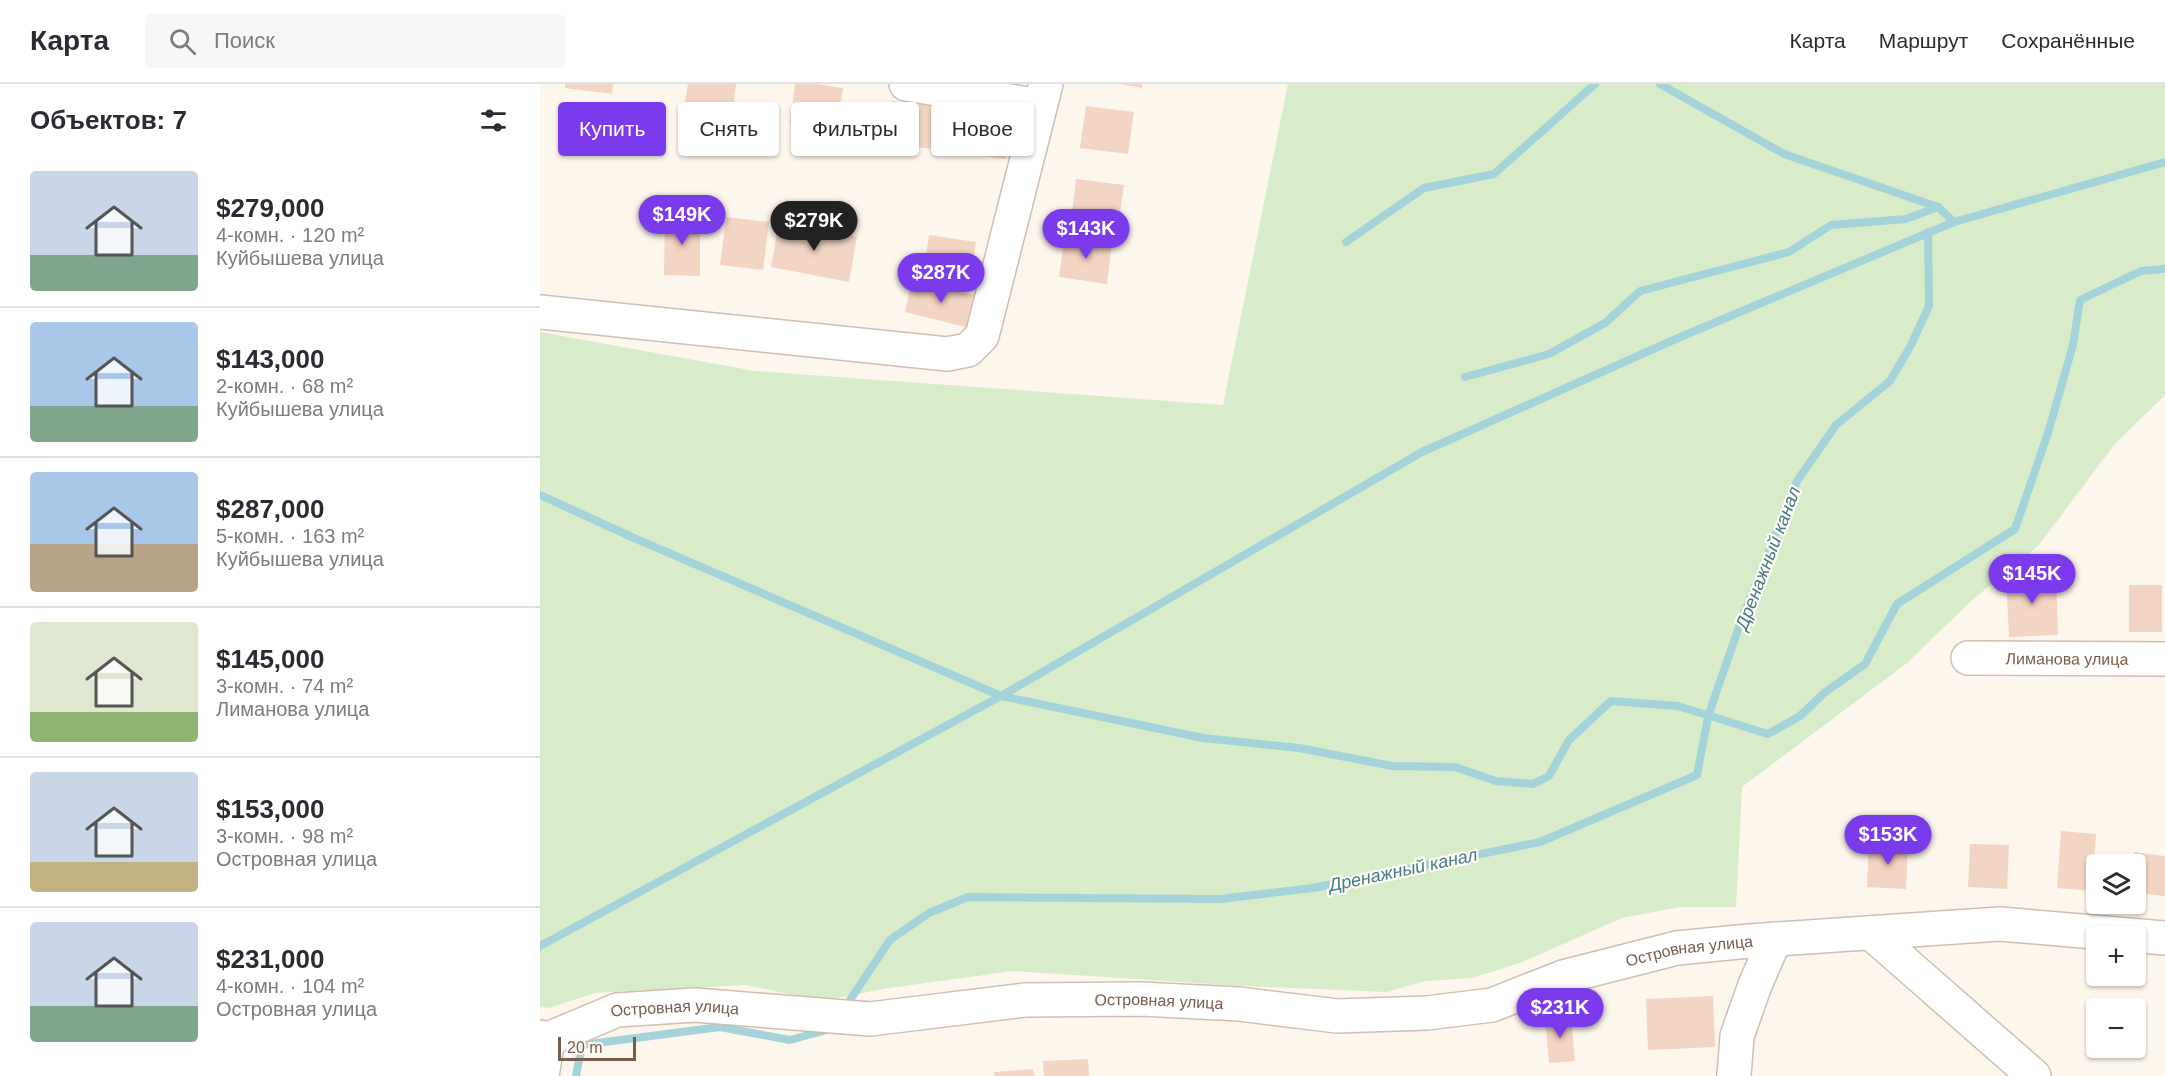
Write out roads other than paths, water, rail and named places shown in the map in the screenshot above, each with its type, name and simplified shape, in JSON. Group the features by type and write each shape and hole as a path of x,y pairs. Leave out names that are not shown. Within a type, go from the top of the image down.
{"street":[{"path":"540,312 947,354 968,350 982,336 1043,95 906,84"},
{"name":"Лиманова улица","path":"1968,658 2165,659"},
{"name":"Островная улица","path":"544,1038 617,1010 694,1005 870,1019 1025,1000 1141,999 1239,1004 1337,1016 1426,1013 1492,1005 1563,977 1677,948 2000,924 2165,938"},
{"path":"1871,933 2034,1076"},
{"name":"Островная улица","path":"1734,1076 1737,1036 1755,985 1775,939"},
{"path":"542,1076 544,1038"}],"waterway":[{"path":"1346,242 1424,188 1494,174 1595,84"},
{"path":"1660,84 1784,154 1938,207 1954,222"},
{"path":"540,946 1001,696 1422,452 1678,338 1954,222 2165,162"},
{"path":"1465,377 1549,354 1605,323 1640,291 1789,252 1831,225 1906,219 1938,207"},
{"name":"Дренажный канал","path":"844,1009 890,940 929,913 968,897 1220,899 1313,888 1540,842 1697,775 1708,717 1715,696 1741,621 1797,481 1836,425 1890,381 1911,345 1929,306 1928,232"},
{"path":"540,495 634,538 1001,696 1203,738 1299,748 1392,766 1455,767 1496,781 1533,784 1549,776 1569,740 1611,701 1678,706 1768,734 1800,716 1824,693 1865,664 1897,604 2015,529 2048,433 2073,345 2080,300 2141,271 2165,269"},
{"name":"Дренажный канал","path":"576,1076 582,1045 720,1027 790,1040 830,1029"}]}
